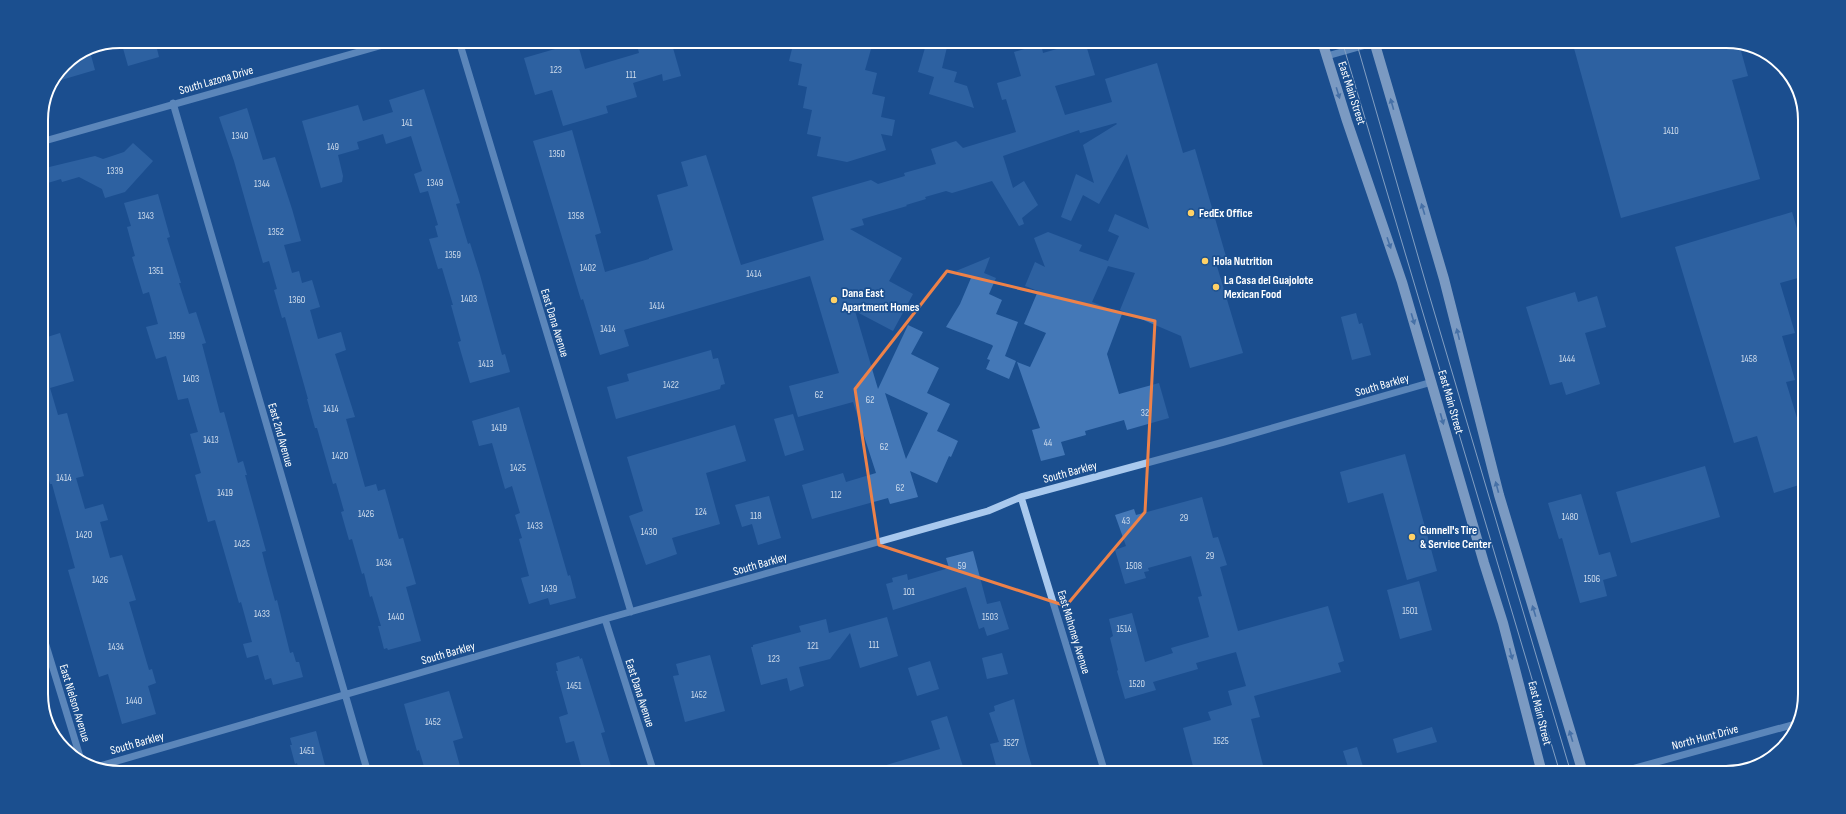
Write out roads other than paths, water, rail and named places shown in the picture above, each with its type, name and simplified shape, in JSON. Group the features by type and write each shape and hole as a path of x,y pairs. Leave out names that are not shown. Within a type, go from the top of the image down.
{"main road":[{"name":"East Main Street","path":"1324,48 1399,275 1432,382 1484,563 1503,623 1540,766"},
{"name":"East Main Street","path":"1378,48 1444,278 1499,495 1581,766"}],"street":[{"name":"South Lazona Drive","path":"48,140 173,103 372,48"},
{"name":"East Dana Avenue","path":"461,48 631,612"},
{"path":"1327,56 1355,48"},
{"name":"East 2nd Avenue","path":"173,103 366,766"},
{"name":"South Barkley","path":"105,765 605,619 988,511 1021,496 1224,442 1432,382"},
{"name":"East Mahoney Avenue","path":"1021,496 1103,766"},
{"name":"East Dana Avenue","path":"605,619 652,766"},
{"name":"East Nielson Avenue","path":"48,652 79,753"},
{"name":"North Hunt Drive","path":"1642,766 1792,724"}],"tram line":[{"path":"1344,48 1558,766"},
{"path":"1358,48 1428,291 1569,766"}],"place":[{"name":"FedEx Office","path":"1191,213"},
{"name":"Hola Nutrition","path":"1205,261"},
{"name":"La Casa del Guajolote Mexican Food","path":"1216,287"},
{"name":"Dana East Apartment Homes","path":"834,300"},
{"name":"Gunnell's Tire & Service Center","path":"1412,537"}]}
